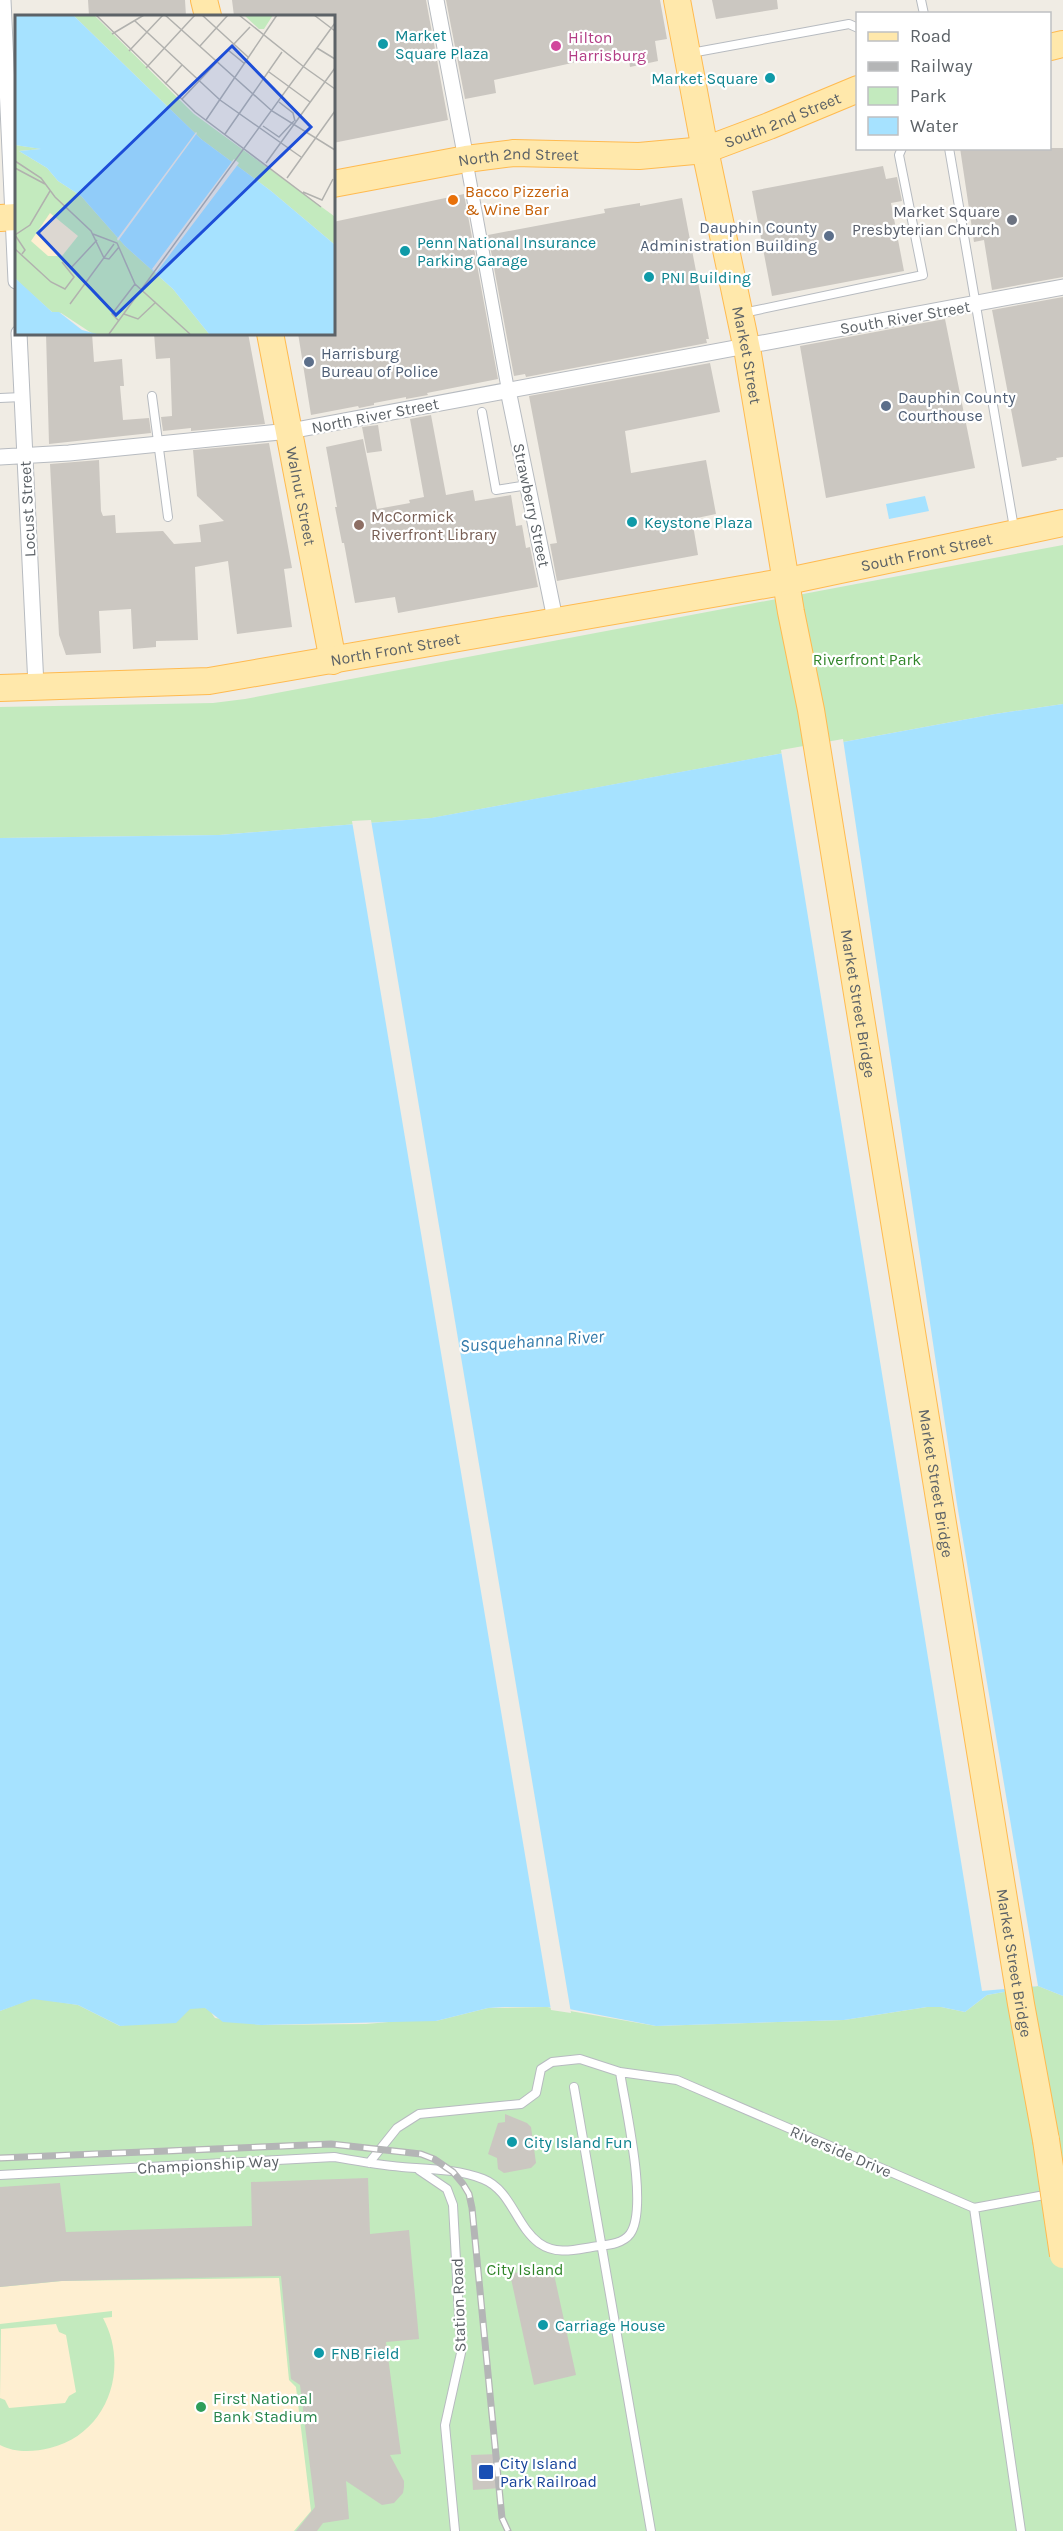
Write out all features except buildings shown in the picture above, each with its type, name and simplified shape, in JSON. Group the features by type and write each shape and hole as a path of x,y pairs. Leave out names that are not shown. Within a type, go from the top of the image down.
{"main road":[{"path":"204,0 208,15"},
{"name":"Market Street","path":"676,0 747,346 788,580 791,612 811,710"},
{"name":"South 2nd Street","path":"705,150 856,90"},
{"name":"North 2nd Street","path":"334,184 466,159 514,153 639,156 705,150"},
{"name":"Walnut Street","path":"270,334 333,661"},
{"name":"South Front Street","path":"788,580 1063,523"},
{"name":"North Front Street","path":"0,688 209,681 788,580"},
{"name":"Market Street Bridge","path":"811,710 1063,2255"}],"street":[{"path":"3,0 11,48 10,217 15,270"},
{"path":"436,0 508,390"},
{"name":"South River Street","path":"747,346 1063,287"},
{"name":"Locust Street","path":"19,334 36,686"},
{"name":"North River Street","path":"0,457 158,445 290,431 747,346"},
{"name":"Strawberry Street","path":"508,390 555,620"}],"lane":[{"path":"687,54 849,24 856,27"},
{"path":"740,314 923,275 899,155 901,150"},
{"path":"949,150 1015,532"},
{"path":"152,396 168,517"},
{"path":"0,398 22,397"},
{"path":"482,412 496,490 528,485"},
{"name":"Riverside Drive","path":"369,2163 396,2128 419,2114 521,2104 536,2093 540,2070 552,2062 580,2059 620,2072 677,2080 974,2208"},
{"name":"Championship Way","path":"0,2175 334,2157 461,2173 485,2180 503,2193 525,2230 541,2244 553,2250 567,2252 622,2241 630,2234 636,2220 635,2168 620,2072"},
{"path":"574,2087 651,2531"},
{"name":"Station Road","path":"415,2168 447,2189 453,2205 461,2353 446,2426 455,2531"},
{"path":"1021,2531 974,2208 1063,2192"}],"green space":[{"name":"Riverfront Park","path":"1063,545 1063,704 995,714 432,818 219,835 0,838 0,707 213,703 245,699"},
{"name":"City Island","path":"1038,1986 1063,1996 1063,2531 0,2531 0,2011 33,1998 78,2005 120,2026 175,2011 197,2008 207,2009 215,2018 261,2025 436,2021 488,2008 547,2007 656,2026 844,2020 927,2007 941,2007 965,2012 987,1995"}],"sand":[{"name":"First National Bank Stadium","path":"279,2278 289,2380 296,2387 311,2511 294,2531 0,2531 0,2445 18,2451 50,2448 70,2440 87,2429 99,2414 108,2396 113,2377 114,2357 111,2337 103,2318 112,2317 112,2311 0,2324 0,2287 62,2281"},
{"path":"56,2324 59,2332 66,2335 76,2392 69,2396 65,2403 9,2408 5,2400 0,2398 1,2329"}],"water":[{"path":"925,496 929,511 889,519 886,504"},
{"name":"Susquehanna River","path":"1063,704 1063,1996 1038,1986 987,1995 965,2012 941,2007 927,2007 844,2020 656,2026 569,2009 547,2007 488,2008 436,2021 261,2025 223,2022 205,2008 190,2009 176,2023 120,2026 78,2005 33,1999 0,2011 0,838 219,835 431,818 995,714"}],"pier":[{"path":"843,739 957,1504 1038,1986 982,1991 781,750"},
{"path":"371,820 571,2013 551,2010 352,821"}],"railway":[{"path":"0,2158 331,2144 421,2154 434,2159 453,2172 469,2194 472,2208 502,2518 508,2531"}],"place":[{"name":"Market Square Plaza","path":"383,44"},
{"name":"Hilton Harrisburg","path":"556,46"},
{"name":"Market Square","path":"770,78"},
{"name":"Bacco Pizzeria & Wine Bar","path":"453,200"},
{"name":"Market Square Presbyterian Church","path":"1012,220"},
{"name":"Dauphin County Administration Building","path":"829,236"},
{"name":"Penn National Insurance Parking Garage","path":"405,251"},
{"name":"PNI Building","path":"649,277"},
{"name":"Harrisburg Bureau of Police","path":"309,362"},
{"name":"Dauphin County Courthouse","path":"886,406"},
{"name":"Keystone Plaza","path":"632,522"},
{"name":"McCormick Riverfront Library","path":"359,525"},
{"name":"City Island Fun","path":"512,2142"},
{"name":"Carriage House","path":"543,2325"},
{"name":"FNB Field","path":"319,2353"},
{"name":"First National Bank Stadium","path":"201,2407"},
{"name":"City Island Park Railroad","path":"486,2472"}]}
